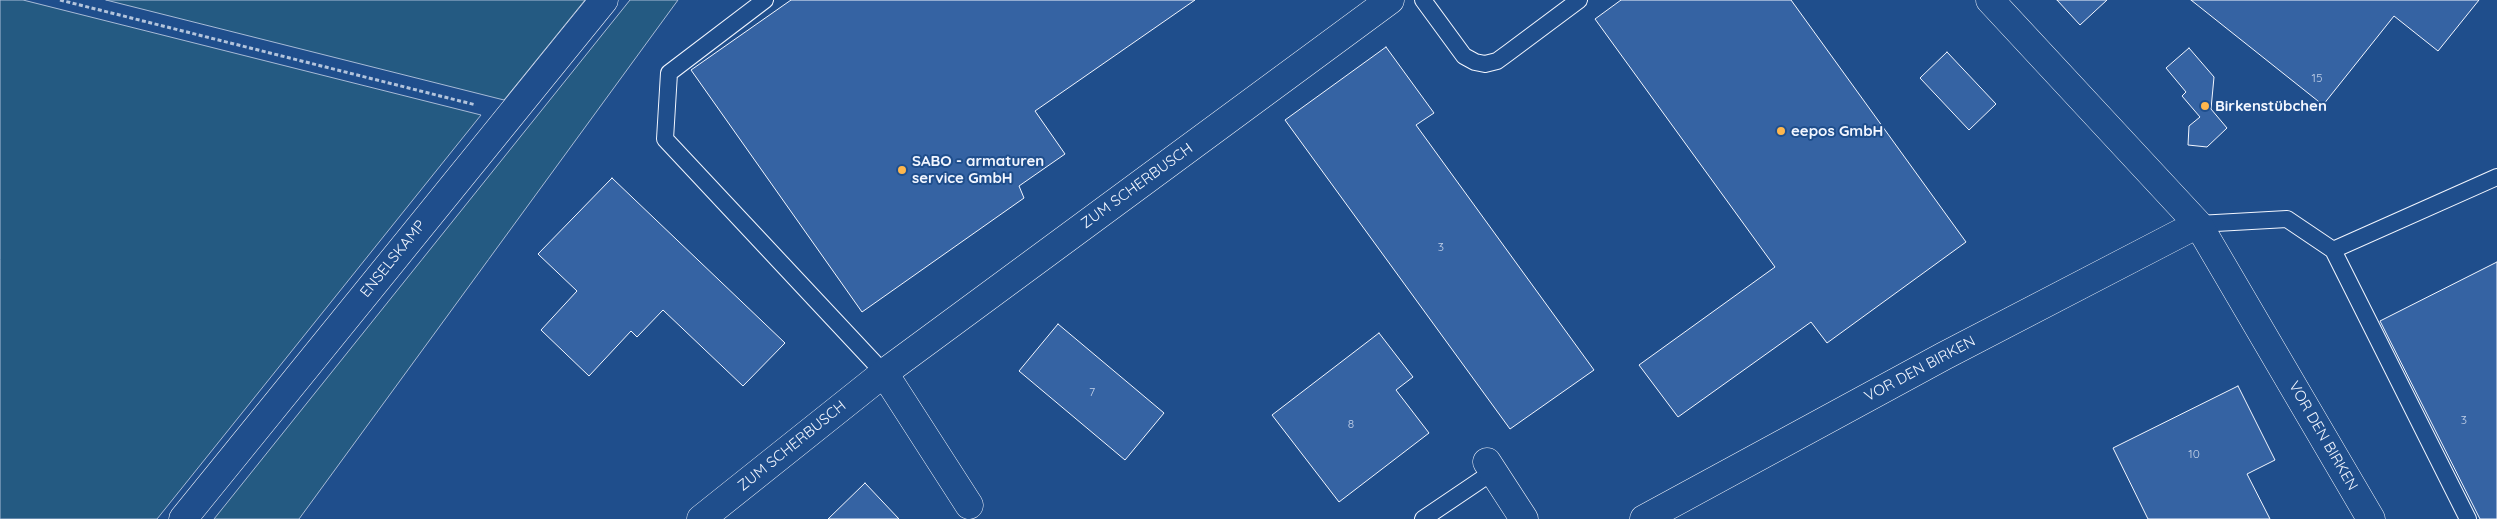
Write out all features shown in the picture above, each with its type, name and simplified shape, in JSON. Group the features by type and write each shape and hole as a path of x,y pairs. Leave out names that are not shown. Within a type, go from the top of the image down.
{"street":[{"name":"ENSELSKAMP","path":"183,519 604,0"},
{"name":"ZUM SCHERBUSCH","path":"701,519 884,372 1390,0"},
{"name":"VOR DEN BIRKEN","path":"1990,0 2198,224 2371,519"},
{"name":"VOR DEN BIRKEN","path":"1644,519 1944,356 2198,224"},
{"path":"884,372 969,505"},
{"path":"1491,466 1524,519"}],"lane":[{"path":"765,0 669,73 665,139 884,372"},
{"path":"1423,0 1464,56 1475,62 1485,64 1497,61 1579,0"},
{"path":"2333,250 2497,177"},
{"path":"2198,224 2287,219 2333,250 2468,519"},
{"path":"1423,519 1491,466"}],"path":[{"path":"60,0 512,114"}],"shaded area":[{"path":"0,0 23,0 481,115 157,519 0,519"},
{"path":"106,0 585,0 504,100"},
{"path":"630,0 678,0 299,519 214,519"}],"building":[{"name":"SABO - armaturen service GmbH","path":"791,0 1195,0 1035,111 1065,154 1019,186 1024,198 862,312 691,70"},
{"name":"eepos GmbH","path":"1621,0 1791,0 1966,242 1827,343 1811,322 1678,417 1639,365 1775,267 1595,19"},
{"path":"2057,0 2107,0 2080,25"},
{"path":"2191,0 2479,0 2438,51 2394,16 2323,105"},
{"path":"1386,47 1434,113 1416,125 1594,370 1510,429 1285,120"},
{"path":"2189,48 2214,77 2211,109 2227,128 2207,147 2188,145 2189,126 2200,117 2182,96 2186,92 2166,68"},
{"path":"1947,52 1996,104 1969,130 1920,78"},
{"path":"612,178 785,343 743,386 663,310 637,337 631,331 589,376 541,330 577,291 538,254"},
{"path":"2497,262 2497,519 2480,519 2380,321"},
{"path":"1058,324 1164,413 1125,460 1019,371"},
{"path":"1379,333 1413,377 1396,390 1429,433 1339,502 1272,415"},
{"path":"2238,386 2275,460 2247,474 2270,519 2148,519 2113,448"},
{"path":"865,483 899,519 828,519"}],"place":[{"name":"Birkenstübchen","path":"2205,106"},
{"name":"eepos GmbH","path":"1781,131"},
{"name":"SABO - armaturen service GmbH","path":"902,170"}]}
